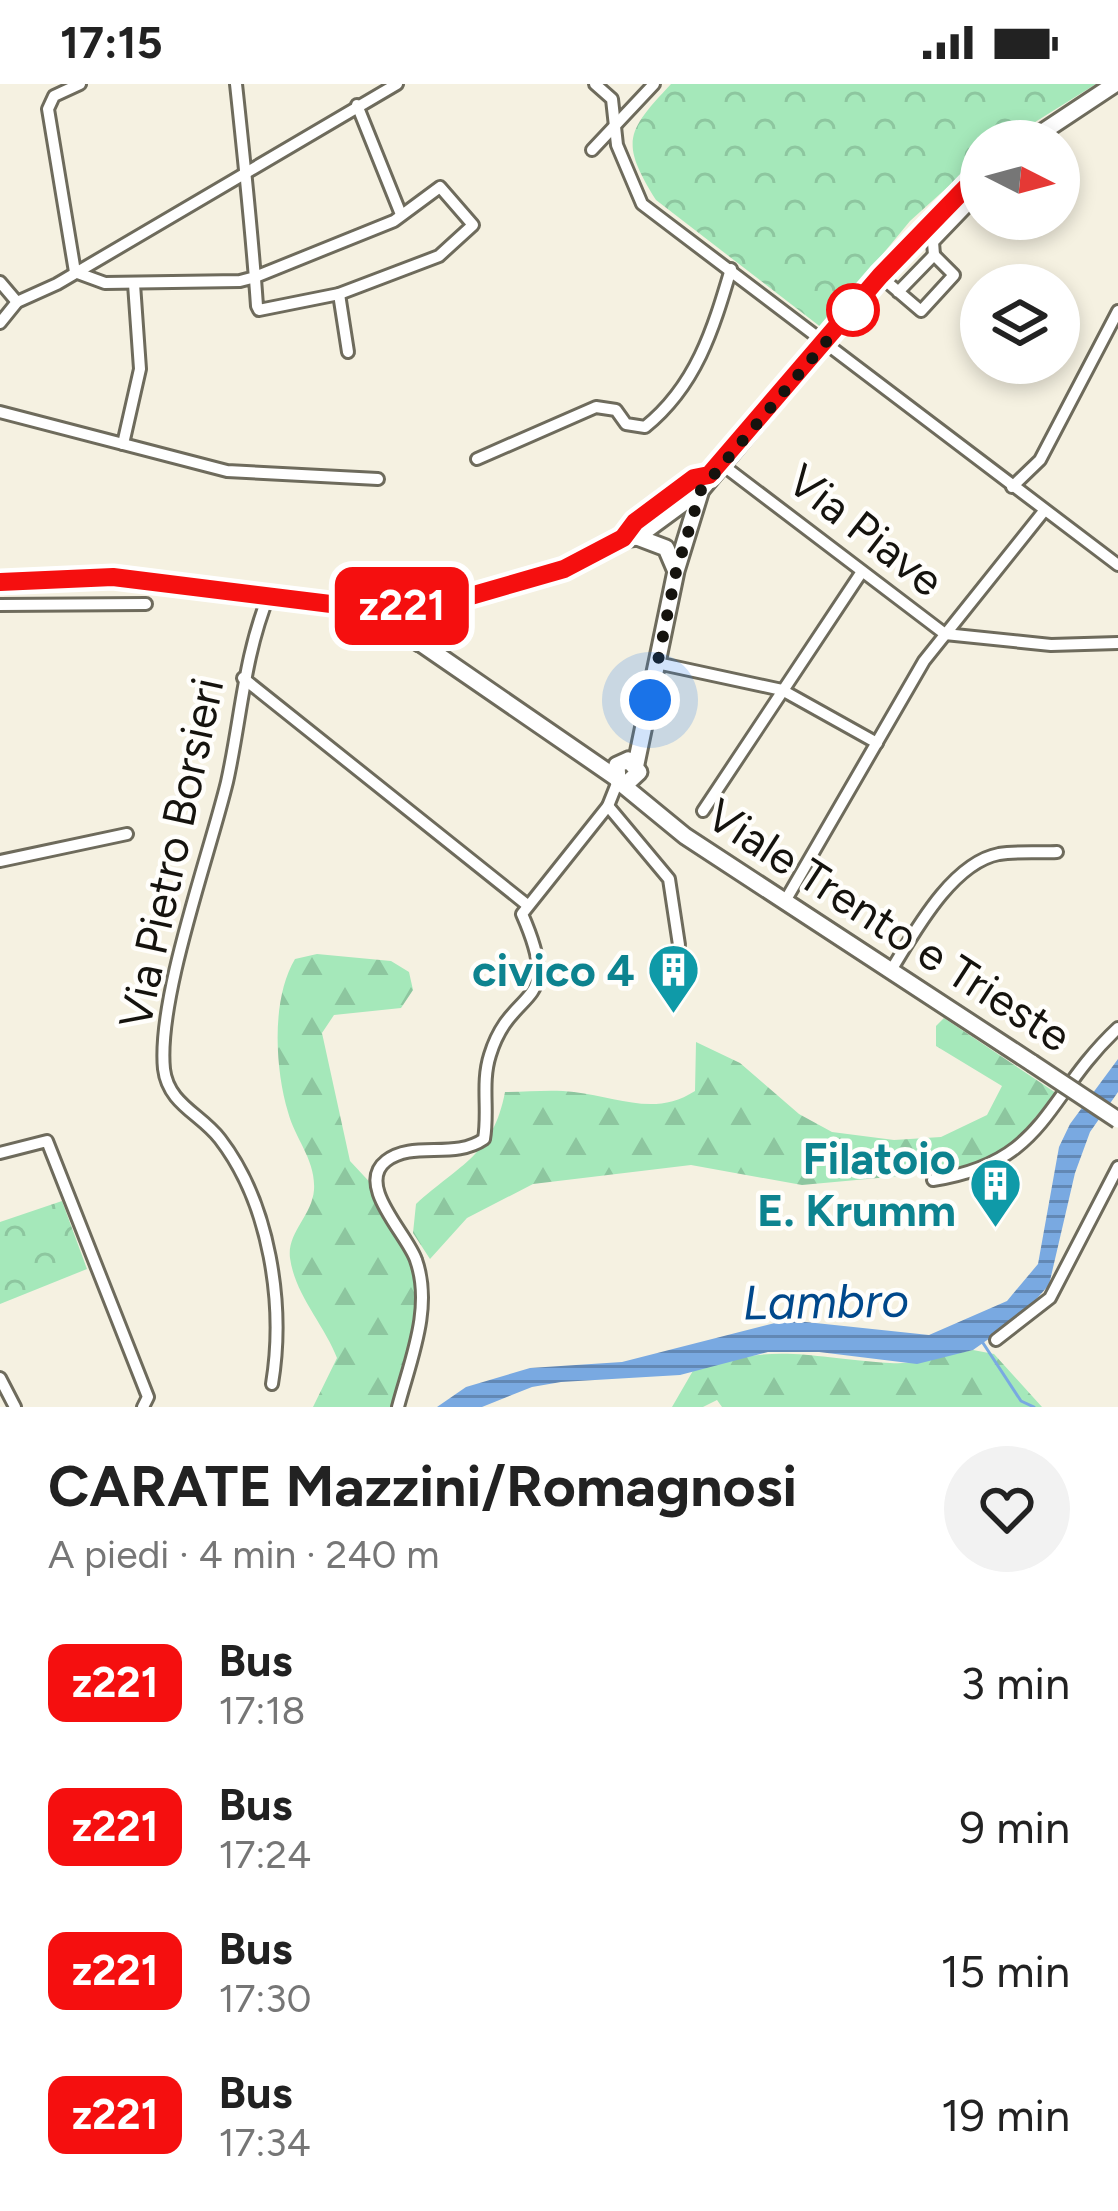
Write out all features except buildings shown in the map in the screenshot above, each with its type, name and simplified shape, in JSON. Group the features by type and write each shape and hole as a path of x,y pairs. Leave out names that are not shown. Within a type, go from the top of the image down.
{"main road":[{"path":"1060,120 1114,84"},
{"path":"0,582 113,577 371,609 520,586 630,538 710,476 880,276 960,194"},
{"path":"371,609 578,749 625,771 642,737 676,572 710,476"},
{"path":"630,538 666,548 676,572"},
{"path":"411,637 435,642 467,597"},
{"path":"422,603 446,623 467,670"},
{"path":"411,637 406,614 422,603"},
{"name":"Viale Trento e Trieste","path":"625,771 657,812 784,903 1118,1120"}],"street":[{"path":"75,272 48,109 63,91 80,84"},
{"path":"75,272 105,284 220,285 255,277 394,221 400,212 440,187 472,225 439,256 339,294 263,311 257,306 255,277 245,169 236,84"},
{"path":"0,323 17,302 397,84"},
{"path":"596,84 613,99 616,145 642,205 828,341 1118,565"},
{"path":"592,150 654,84"},
{"path":"357,105 400,212"},
{"path":"898,292 960,216"},
{"path":"880,276 921,311 954,275 933,248"},
{"path":"477,459 596,407 616,410 626,424 645,427 669,407 709,344 731,269"},
{"path":"0,282 17,302"},
{"path":"122,444 140,369 134,284"},
{"path":"339,294 348,352"},
{"path":"1012,487 1040,460 1118,311"},
{"path":"0,412 227,471 377,479"},
{"name":"Via Piave","path":"710,476 862,573 945,634 1051,645 1118,643"},
{"path":"784,903 945,634 1044,512"},
{"path":"703,811 862,573"},
{"name":"Via Pietro Borsieri","path":"269,595 243,678 227,779 172,1001 164,1068 171,1092 219,1137 247,1183 279,1313 272,1384"},
{"path":"0,605 146,604"},
{"path":"657,663 782,690 877,743"},
{"path":"243,678 526,904"},
{"path":"398,1407 418,1338 418,1265 376,1190 376,1174 384,1162 399,1155 468,1150 484,1139 486,1076 494,1042 538,984 540,954 522,914 608,806 625,771"},
{"path":"608,806 668,879 679,945"},
{"path":"0,861 128,834"},
{"path":"890,972 943,895 963,876 994,854 1058,852"},
{"path":"933,1180 971,1174 1010,1157 1118,1028"},
{"path":"0,1153 47,1141 148,1397 143,1407"},
{"path":"996,1340 1050,1298 1118,1167"},
{"path":"0,1378 15,1407"}],"green space":[{"path":"671,84 1096,84 1039,120 960,120 960,176 910,221 822,328 656,200 633,150 633,138 645,114"},
{"path":"317,954 391,961 409,972 413,990 401,1008 334,1015 322,1033 350,1161 377,1190 419,1265 420,1312 398,1407 313,1407 337,1358 298,1284 290,1258 292,1240 312,1199 314,1179 284,1095 278,1034 287,975 295,959"},
{"path":"944,1018 1056,1093 1008,1149 965,1170 802,1185 691,1165 533,1184 467,1218 430,1259 413,1233 416,1204 483,1145 505,1092 566,1091 665,1103 695,1091 696,1042 740,1063 799,1114 832,1132 894,1140 941,1137 987,1115 1002,1086 936,1046 936,1026"},
{"path":"62,1201 87,1269 0,1304 0,1222"},
{"path":"973,1350 994,1354 1042,1407 722,1407 717,1400 703,1407 672,1407 694,1369 749,1356 793,1354 901,1363"}],"water":[{"path":"1118,1059 1118,1092 1090,1132 1075,1173 1049,1285 1021,1316 973,1350 917,1364 819,1352 768,1352 680,1375 561,1382 532,1387 482,1407 437,1407 466,1387 530,1368 622,1362 787,1320 929,1335 1007,1301 1038,1264 1059,1147 1070,1124"}],"waterway":[{"path":"983,1343 1021,1401 1034,1407"}],"bus line":[{"name":"z221","path":"0,582 113,577 371,609 467,597 520,586 564,569 623,538 635,522 694,478 709,475 759,423 880,276 960,194"}],"place":[{"name":"civico 4","path":"674,1016"},
{"name":"Filatoio E. Krumm","path":"995,1230"}],"route":[{"path":"650,700 676,572 701,490 853,310"}],"water label":[{"name":"Lambro","path":"826,1301"}]}
